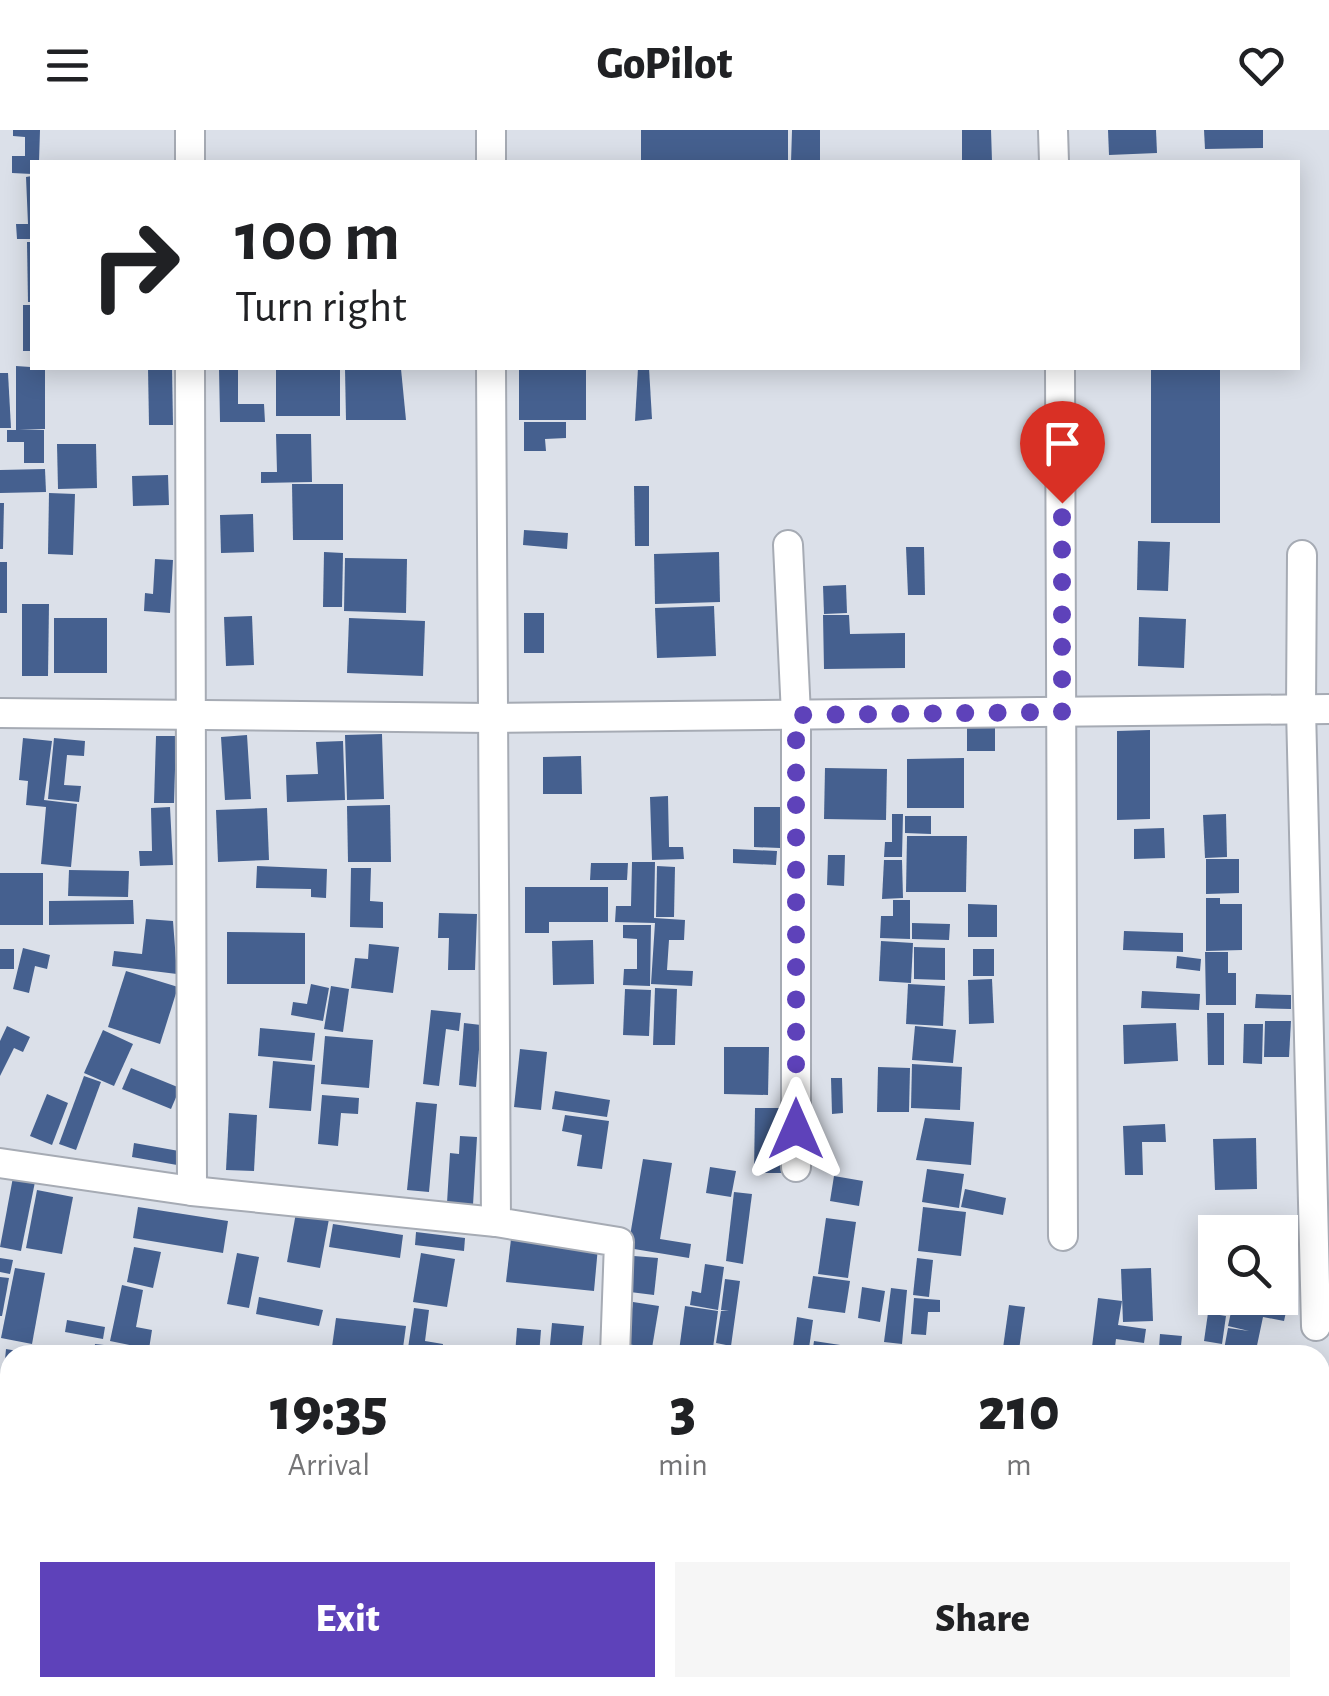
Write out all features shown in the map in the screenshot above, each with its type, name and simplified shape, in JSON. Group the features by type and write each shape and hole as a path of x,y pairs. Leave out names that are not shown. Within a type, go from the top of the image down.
{"street":[{"path":"190,130 190,160"},
{"path":"491,130 492,160"},
{"path":"1053,130 1054,160"},
{"path":"190,370 192,1191"},
{"path":"492,370 496,1222"},
{"path":"1060,370 1063,1236"},
{"path":"788,545 796,715 796,1166"},
{"path":"1302,555 1315,709 1316,1326"},
{"path":"0,713 491,718 1315,709"},
{"path":"0,1163 192,1191 496,1222 619,1242 615,1345"}],"building":[{"path":"13,130 40,130 39,160 30,160 30,174 12,173 12,156 25,156 25,137 13,136"},
{"path":"641,130 788,130 788,160 641,160"},
{"path":"792,130 820,130 820,160 791,160"},
{"path":"962,130 991,130 992,160 962,160"},
{"path":"1108,130 1156,130 1157,153 1109,155"},
{"path":"1204,130 1263,130 1263,148 1205,149"},
{"path":"30,176 30,239 17,239 16,224 28,224 26,177"},
{"path":"27,242 30,242 30,302"},
{"path":"23,305 30,305 30,351 23,351"},
{"path":"16,366 45,370 45,429 19,429 44,430 44,463 24,463 24,442 7,442 7,430 16,430"},
{"path":"148,370 172,370 173,425 149,425"},
{"path":"219,370 238,370 238,404 264,404 265,422 220,422"},
{"path":"276,370 340,370 340,416 276,416"},
{"path":"345,370 401,370 406,420 346,420"},
{"path":"519,370 586,370 586,420 519,420"},
{"path":"638,370 649,370 652,419 635,421"},
{"path":"1151,370 1220,370 1220,523 1151,523"},
{"path":"0,373 8,373 11,428 0,428"},
{"path":"524,422 566,422 566,438 545,439 546,451 524,451"},
{"path":"276,434 311,434 312,482 261,483 261,472 277,472"},
{"path":"57,444 96,444 97,488 58,489"},
{"path":"45,469 46,492 0,493 0,470"},
{"path":"168,475 169,505 133,506 132,476"},
{"path":"292,484 343,484 343,540 293,540"},
{"path":"634,486 649,486 649,546 635,546"},
{"path":"49,493 75,494 73,555 48,554"},
{"path":"0,503 4,503 3,549 0,549"},
{"path":"253,514 254,552 221,553 220,515"},
{"path":"524,530 568,533 567,549 523,545"},
{"path":"1138,541 1170,542 1168,591 1137,590"},
{"path":"906,547 924,547 925,595 908,595"},
{"path":"324,552 343,553 342,607 323,607"},
{"path":"719,552 720,602 655,604 654,554"},
{"path":"345,558 407,559 406,613 344,611"},
{"path":"155,559 173,560 170,613 144,611 145,593 153,594"},
{"path":"0,562 7,562 7,613 0,613"},
{"path":"846,585 847,613 824,614 823,586"},
{"path":"22,604 49,604 48,676 22,676"},
{"path":"714,606 716,656 657,658 655,608"},
{"path":"524,613 544,613 544,653 524,653"},
{"path":"823,615 849,615 850,634 905,633 905,668 824,669"},
{"path":"252,616 254,665 226,666 224,617"},
{"path":"1139,617 1186,619 1184,668 1138,666"},
{"path":"54,618 107,618 107,673 54,673"},
{"path":"349,618 425,621 423,676 347,673"},
{"path":"967,726 995,726 995,751 967,751"},
{"path":"1150,730 1150,819 1117,820 1117,731"},
{"path":"382,734 384,799 347,800 345,735"},
{"path":"247,735 251,799 225,800 221,737"},
{"path":"156,736 176,736 174,803 154,803"},
{"path":"23,738 52,741 44,800 77,804 71,867 41,864 46,807 26,805 28,781 19,780"},
{"path":"54,738 85,741 84,756 67,755 64,785 81,786 79,802 48,799"},
{"path":"343,741 345,800 287,802 286,775 318,774 316,742"},
{"path":"581,756 582,794 543,794 543,757"},
{"path":"964,758 964,808 907,808 907,759"},
{"path":"825,768 887,769 886,820 824,819"},
{"path":"668,796 669,847 683,847 684,859 652,860 650,797"},
{"path":"390,805 391,862 348,862 347,806"},
{"path":"170,807 173,865 140,866 139,851 152,851 151,808"},
{"path":"754,807 780,807 780,848 754,847"},
{"path":"267,808 269,860 218,862 216,810"},
{"path":"892,814 903,814 902,857 884,857 885,842 892,842"},
{"path":"1226,814 1227,857 1205,858 1203,815"},
{"path":"905,816 931,816 931,834 905,833"},
{"path":"1164,828 1165,858 1134,859 1134,829"},
{"path":"907,836 967,836 966,892 906,892"},
{"path":"733,849 777,851 776,865 733,863"},
{"path":"828,855 845,855 844,886 827,885"},
{"path":"1206,859 1239,859 1239,893 1206,894"},
{"path":"884,860 902,860 903,898 882,899"},
{"path":"632,862 655,862 654,918 685,920 684,940 669,940 667,970 693,971 692,986 651,984 655,923 615,922 616,906 631,906"},
{"path":"591,863 628,863 627,880 590,880"},
{"path":"257,866 327,869 326,898 311,897 311,889 256,888"},
{"path":"657,866 675,867 674,917 656,917"},
{"path":"351,868 371,868 370,901 383,902 383,928 350,927"},
{"path":"69,870 129,871 128,897 68,896"},
{"path":"0,873 43,873 43,925 0,925"},
{"path":"525,887 608,887 608,922 549,922 549,933 525,933"},
{"path":"1206,898 1220,898 1220,904 1242,904 1242,950 1206,951"},
{"path":"133,900 134,924 49,925 49,901"},
{"path":"893,900 910,900 910,939 880,938 881,916 893,916"},
{"path":"968,904 997,905 997,937 968,937"},
{"path":"439,913 477,914 475,970 448,970 449,938 438,938"},
{"path":"146,919 173,921 177,974 112,966 114,951 142,954"},
{"path":"912,923 950,924 949,940 912,939"},
{"path":"623,925 651,925 650,986 623,985 624,969 637,969 637,939 623,938"},
{"path":"1124,931 1183,933 1183,952 1123,950"},
{"path":"227,932 305,933 305,984 227,984"},
{"path":"593,940 594,984 553,985 552,941"},
{"path":"881,941 913,943 911,983 879,981"},
{"path":"369,944 399,947 393,993 351,988 355,958 368,959"},
{"path":"914,947 945,948 945,980 914,979"},
{"path":"23,948 50,955 47,969 35,966 29,993 13,989"},
{"path":"0,949 14,949 14,969 0,969"},
{"path":"973,949 994,949 994,976 973,976"},
{"path":"1205,952 1228,952 1228,973 1236,973 1236,1005 1206,1005"},
{"path":"1177,956 1201,959 1200,971 1176,968"},
{"path":"126,971 178,987 160,1044 108,1027"},
{"path":"992,979 994,1023 969,1024 968,980"},
{"path":"311,984 329,988 323,1021 291,1015 293,1002 307,1004"},
{"path":"908,984 945,986 943,1026 906,1024"},
{"path":"331,986 349,989 343,1032 324,1029"},
{"path":"655,988 677,989 675,1045 653,1045"},
{"path":"625,989 651,990 649,1036 623,1035"},
{"path":"1142,991 1200,994 1199,1010 1141,1008"},
{"path":"1256,994 1291,995 1291,1009 1255,1008"},
{"path":"431,1010 461,1013 459,1031 446,1029 439,1086 423,1084"},
{"path":"1207,1013 1224,1013 1224,1065 1208,1065"},
{"path":"1265,1021 1291,1021 1289,1057 1264,1057"},
{"path":"464,1023 481,1025 476,1087 459,1085"},
{"path":"1176,1023 1178,1061 1124,1064 1123,1025"},
{"path":"1244,1024 1263,1024 1262,1064 1243,1063"},
{"path":"7,1026 30,1037 23,1052 14,1048 0,1076 0,1041"},
{"path":"915,1026 956,1030 953,1063 912,1060"},
{"path":"260,1028 315,1033 312,1061 258,1056"},
{"path":"103,1030 133,1044 114,1086 84,1073"},
{"path":"325,1036 373,1040 369,1088 321,1084"},
{"path":"724,1047 769,1047 768,1095 724,1094"},
{"path":"520,1049 547,1052 541,1110 514,1107"},
{"path":"273,1061 315,1065 311,1111 269,1108"},
{"path":"912,1064 962,1067 960,1110 911,1108"},
{"path":"878,1067 910,1068 909,1112 877,1112"},
{"path":"131,1068 180,1088 171,1109 122,1089"},
{"path":"84,1076 101,1082 76,1150 59,1144"},
{"path":"831,1078 842,1078 843,1113 832,1114"},
{"path":"555,1091 610,1100 607,1117 552,1109"},
{"path":"47,1094 68,1103 52,1145 30,1136"},
{"path":"322,1095 359,1098 358,1114 341,1113 338,1146 318,1144"},
{"path":"416,1102 437,1104 429,1192 407,1190"},
{"path":"755,1108 783,1108 782,1173 754,1173"},
{"path":"229,1113 257,1115 254,1171 226,1170"},
{"path":"565,1115 609,1121 602,1169 577,1166 582,1135 562,1131"},
{"path":"925,1118 974,1122 971,1165 916,1160"},
{"path":"1165,1124 1166,1142 1142,1142 1143,1175 1125,1175 1123,1126"},
{"path":"460,1136 477,1137 473,1205 447,1203 450,1153 459,1154"},
{"path":"1256,1138 1257,1189 1215,1190 1213,1139"},
{"path":"134,1143 179,1151 177,1165 132,1157"},
{"path":"643,1159 672,1163 660,1239 691,1244 689,1258 628,1248"},
{"path":"710,1167 736,1171 731,1197 706,1193"},
{"path":"927,1169 964,1174 959,1208 922,1202"},
{"path":"14,1172 36,1177 21,1251 0,1247"},
{"path":"834,1176 863,1181 859,1206 830,1201"},
{"path":"965,1189 1006,1198 1003,1215 961,1207"},
{"path":"37,1190 73,1197 62,1254 26,1248"},
{"path":"734,1192 752,1194 743,1264 726,1261"},
{"path":"138,1207 228,1221 223,1253 133,1238"},
{"path":"923,1207 966,1212 961,1256 918,1251"},
{"path":"296,1213 329,1219 320,1268 287,1262"},
{"path":"826,1218 856,1222 848,1278 818,1274"},
{"path":"333,1224 403,1235 400,1258 329,1247"},
{"path":"416,1232 465,1238 464,1251 415,1245"},
{"path":"511,1239 598,1247 594,1291 506,1282"},
{"path":"134,1247 161,1252 153,1288 127,1282"},
{"path":"237,1253 259,1257 249,1308 227,1304"},
{"path":"421,1253 455,1259 447,1307 413,1302"},
{"path":"634,1256 658,1258 654,1295 630,1292"},
{"path":"0,1258 13,1260 10,1274 0,1272"},
{"path":"917,1258 933,1260 929,1297 913,1295"},
{"path":"705,1264 724,1267 718,1310 690,1305 692,1291 701,1293"},
{"path":"15,1268 45,1273 32,1344 1,1338"},
{"path":"1151,1268 1153,1321 1123,1322 1121,1269"},
{"path":"813,1276 850,1281 845,1313 808,1308"},
{"path":"0,1277 9,1278 2,1316 0,1316"},
{"path":"725,1279 740,1281 731,1345 716,1343 721,1311 729,1311 721,1310"},
{"path":"122,1285 143,1290 136,1327 152,1330 150,1345 110,1341"},
{"path":"862,1287 885,1291 880,1322 858,1318"},
{"path":"891,1288 907,1290 902,1344 884,1342"},
{"path":"259,1297 323,1310 319,1326 256,1314"},
{"path":"914,1298 940,1300 940,1312 928,1312 926,1335 911,1334"},
{"path":"1098,1298 1122,1301 1118,1325 1146,1329 1144,1343 1116,1339 1115,1345 1092,1345"},
{"path":"633,1302 659,1306 652,1345 627,1344"},
{"path":"1009,1305 1025,1307 1020,1345 1003,1345"},
{"path":"685,1306 718,1311 713,1345 680,1345"},
{"path":"414,1308 429,1310 425,1341 443,1345 408,1345"},
{"path":"1208,1315 1226,1316 1222,1344 1204,1341"},
{"path":"1230,1315 1285,1315 1284,1321 1263,1317 1257,1345 1225,1345 1228,1328 1249,1331 1228,1326"},
{"path":"797,1317 813,1320 809,1345 793,1345"},
{"path":"336,1318 406,1326 403,1345 332,1345"},
{"path":"67,1320 105,1327 103,1339 65,1332"},
{"path":"552,1323 584,1326 582,1345 550,1345"},
{"path":"517,1328 541,1330 540,1345 516,1345"},
{"path":"1160,1334 1182,1336 1181,1345 1159,1345"}],"route":[{"path":"796,1129 796,715 1062,712 1062,503"}]}
